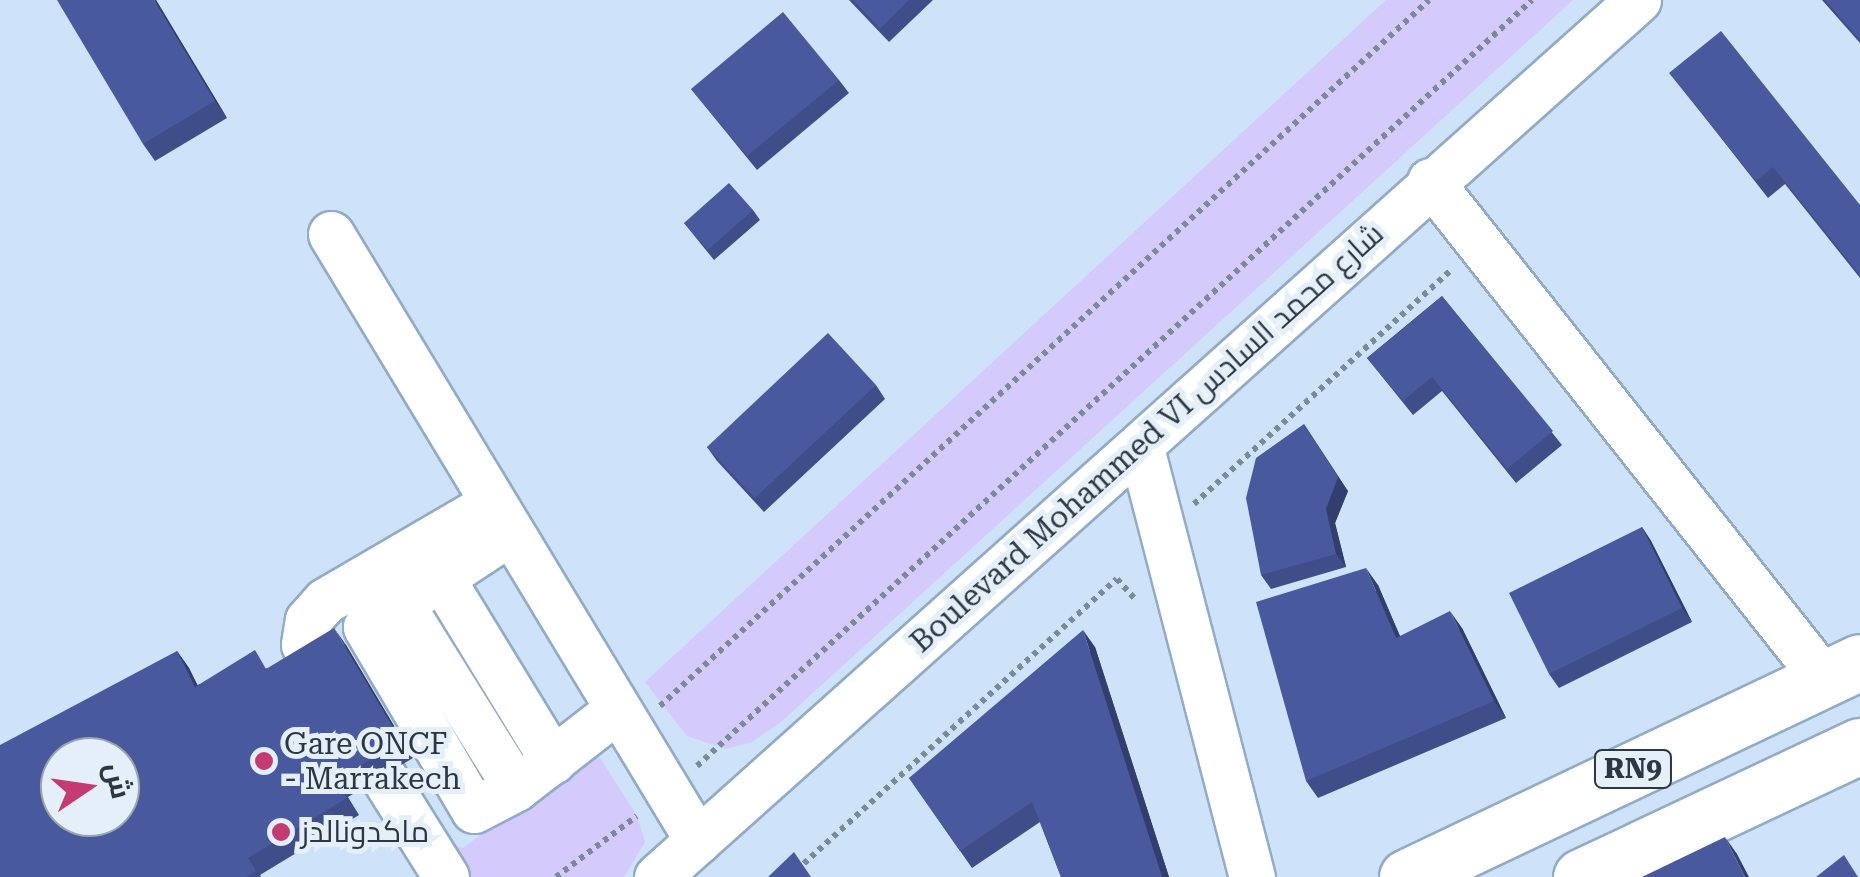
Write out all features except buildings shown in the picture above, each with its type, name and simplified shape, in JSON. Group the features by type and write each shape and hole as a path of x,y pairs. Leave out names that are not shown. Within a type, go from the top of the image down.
{"main road":[{"name":"RN9","path":"1407,877 1842,670"},
{"name":"RN9","path":"1581,877 1860,746"}],"street":[{"name":"Boulevard Mohammed VI شارع محمد السادس","path":"657,877 1140,448 1430,181 1638,0"},
{"path":"1430,181 1842,670"},
{"path":"331,234 698,841"},
{"path":"1140,448 1252,877"},
{"path":"423,591 500,518"},
{"path":"314,664 304,644 308,620 325,601 500,518"},
{"path":"423,591 535,773"},
{"path":"423,591 535,773"},
{"path":"535,773 624,719"},
{"path":"384,776 446,877"}],"path":[{"path":"624,719 1430,0"},
{"path":"556,877 669,792 1532,0"},
{"path":"1182,514 1482,243"},
{"path":"789,877 1116,578 1144,614"}],"shaded area":[{"path":"1386,0 1573,0 780,723 752,742 726,749 687,736 645,682"},
{"path":"588,756 601,759 637,816 645,842 624,877 460,877 393,770 402,765 450,844 463,848"}],"place":[{"name":"Gare ONCF - Marrakech","path":"264,761"},
{"name":"ماكدونالدز","path":"281,832"}]}
